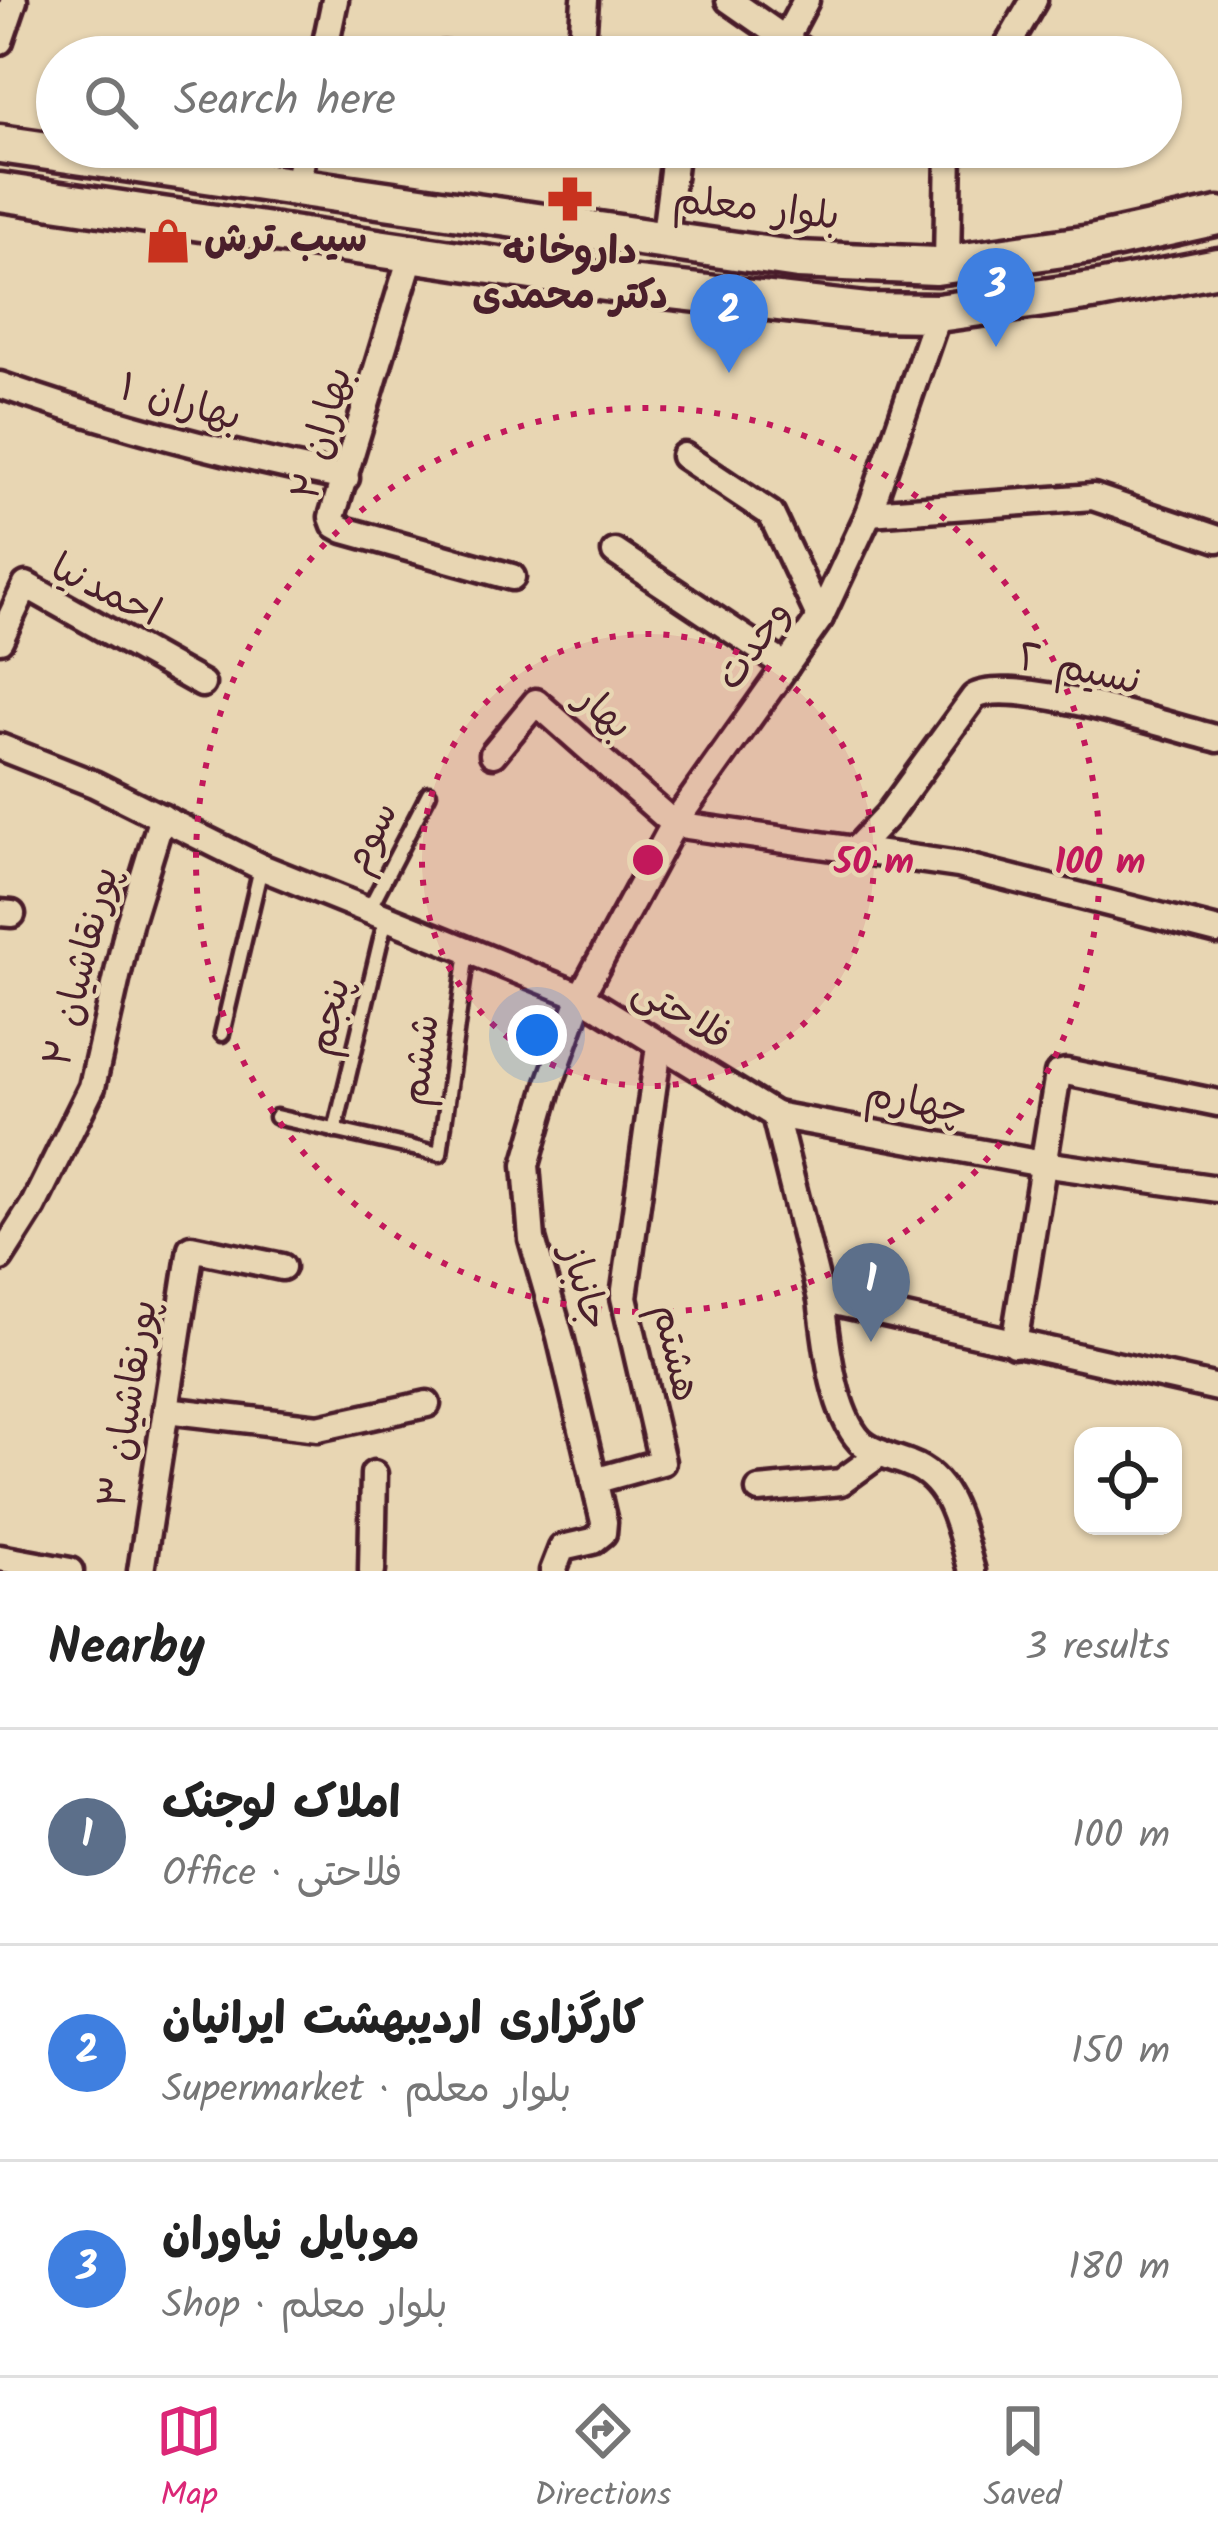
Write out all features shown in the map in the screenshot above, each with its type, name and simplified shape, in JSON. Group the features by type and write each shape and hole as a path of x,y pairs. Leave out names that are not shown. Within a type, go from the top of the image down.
{"main road":[{"name":"بلوار معلم","path":"0,145 36,150"},
{"name":"بلوار معلم","path":"155,168 798,260 947,264 1091,244 1218,216"},
{"path":"0,192 794,307 938,313 1217,269"},
{"path":"938,313 947,264"}],"street":[{"path":"0,40 14,0"},
{"path":"327,36 334,0"},
{"path":"582,36 585,0"},
{"path":"729,0 778,36"},
{"path":"786,36 806,0"},
{"path":"1013,36 1034,0"},
{"path":"296,189 300,168"},
{"path":"664,243 673,168"},
{"path":"947,264 949,168"},
{"name":"بهاران ۲","path":"412,253 332,517 335,525 512,577"},
{"name":"وحدت","path":"580,996 674,824 820,618 869,513 938,313"},
{"name":"بهاران ۱","path":"0,385 104,422 346,478"},
{"path":"684,456 771,514 820,618"},
{"path":"869,513 1072,496 1110,501 1218,539"},
{"path":"615,552 786,666"},
{"name":"احمدنیا","path":"0,640 26,585 202,683"},
{"name":"نسیم ٢","path":"856,849 888,815 974,697 986,690 1035,693 1218,739"},
{"name":"بهار","path":"494,754 536,702 674,824"},
{"name":"فلاحتی","path":"0,747 94,784 261,867 580,996 775,1115"},
{"name":"پورنقاشیان ۲","path":"0,1258 33,1206 92,1087 129,924 162,817"},
{"path":"674,824 959,865 1218,931"},
{"name":"جانباز","path":"553,1571 562,1548 592,1541 603,1533 560,1336 532,1239 526,1165 580,996"},
{"name":"هشتم","path":"594,1481 662,1462 624,1297 658,1046"},
{"path":"1014,1344 1058,1074 1218,1103"},
{"path":"775,1115 845,1416 862,1443 921,1467 940,1482 954,1510 972,1571"},
{"name":"چهارم","path":"775,1115 1043,1164"},
{"path":"1043,1164 1218,1189"},
{"name":"پورنقاشیان ۳","path":"141,1571 191,1248 282,1267"},
{"path":"821,1299 1218,1388"},
{"path":"166,1409 318,1428 427,1404"},
{"path":"759,1490 841,1482 881,1453"},
{"path":"372,1571 374,1474"},
{"path":"0,1558 70,1571"}],"lane":[{"name":"سوم","path":"377,914 429,793"},
{"path":"222,1034 261,867"},
{"name":"پنجم","path":"335,1131 377,914"},
{"name":"ششم","path":"276,1117 440,1154 467,950"}],"place":[{"name":"داروخانه دکتر محمدی","path":"570,199"},
{"name":"سیب ترش","path":"168,241"},
{"name":"موبایل نیاوران","path":"996,347"},
{"name":"کارگزاری اردیبهشت ایرانیان","path":"729,373"},
{"name":"املاک لوجنک","path":"871,1342"}]}
